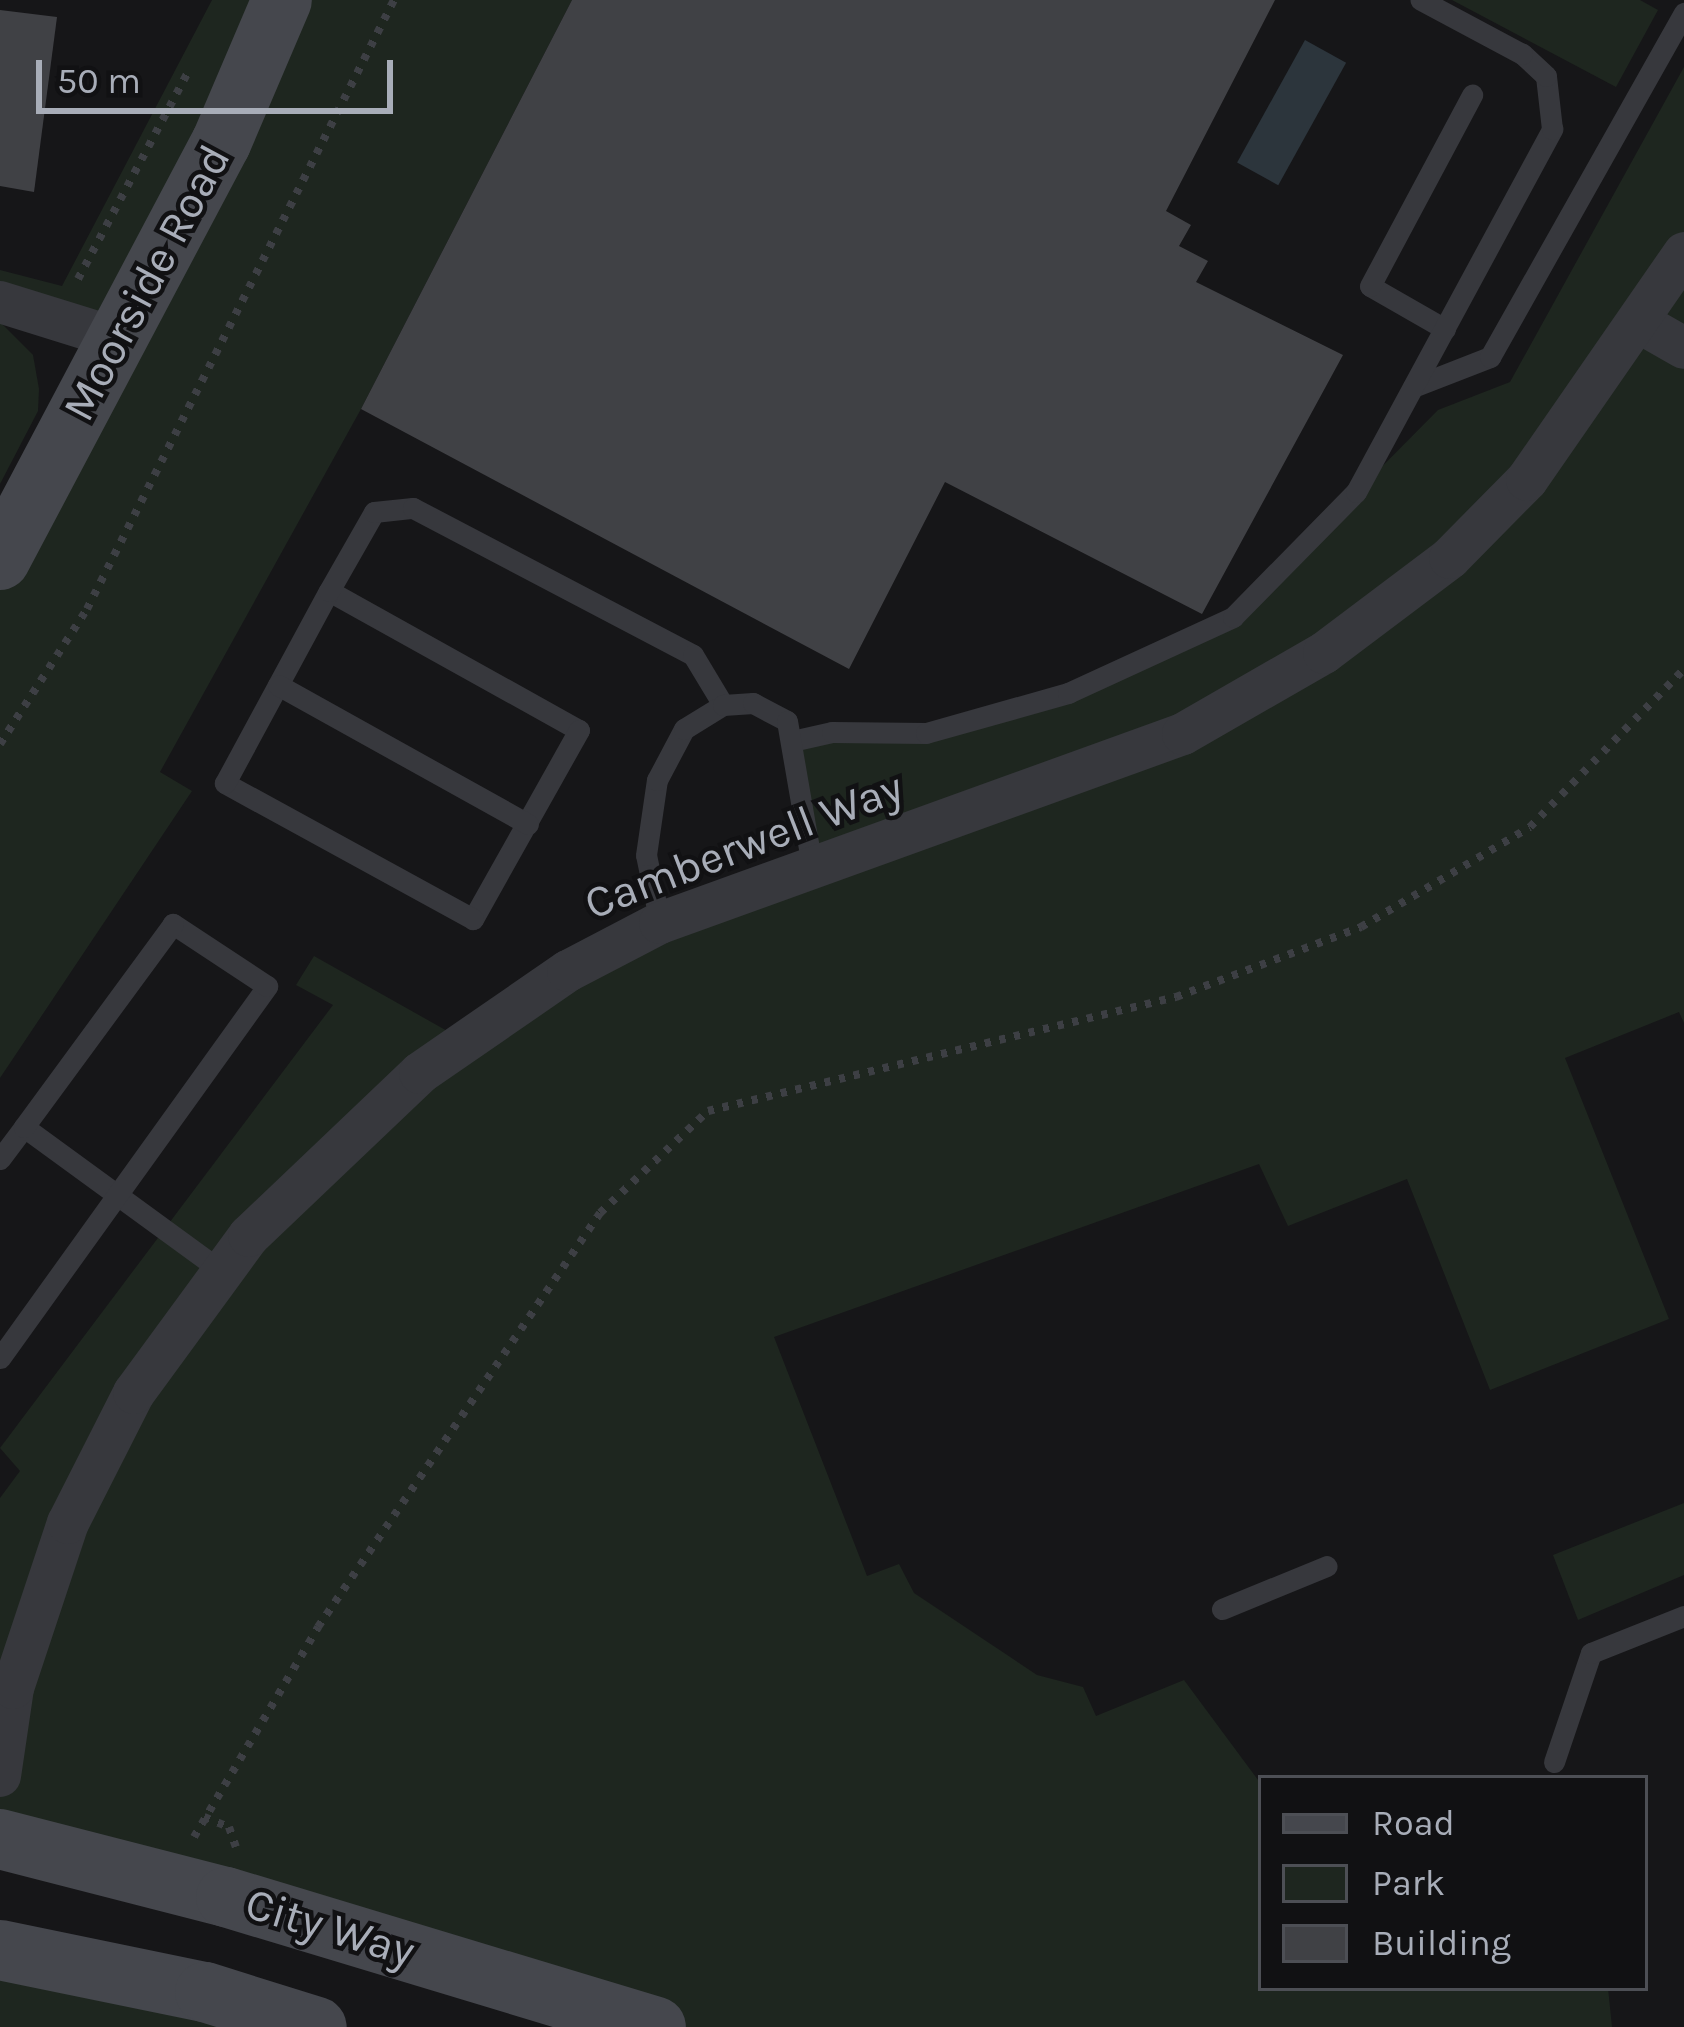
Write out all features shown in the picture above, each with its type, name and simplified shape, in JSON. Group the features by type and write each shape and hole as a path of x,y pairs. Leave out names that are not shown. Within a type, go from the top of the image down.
{"main road":[{"name":"Moorside Road","path":"0,560 221,143 282,0"},
{"name":"City Way","path":"0,1839 226,1897 656,2027"},
{"path":"0,1950 206,1992 317,2027"}],"street":[{"name":"Camberwell Way","path":"0,1776 14,1688 68,1523 134,1393 249,1236 420,1073 568,971 660,923 813,872 1183,734 1324,653 1450,558 1527,480 1642,324 1684,253"},
{"path":"0,302 119,339"},
{"path":"1642,324 1684,348"}],"lane":[{"path":"792,741 946,727 1068,693 1233,617 1356,492 1552,129 1554,106 1546,76 1522,54 1421,0"},
{"path":"1413,387 1490,357 1684,13"},
{"path":"1445,329 1370,286 1472,95"},
{"path":"329,591 579,730 473,919 225,783 329,591 374,512 413,508 693,656 723,706"},
{"path":"278,686 528,824"},
{"path":"660,923 646,855 657,780 684,729 723,706 753,703 787,722 813,872"},
{"path":"0,1159 173,924 267,986 0,1358"},
{"path":"24,1127 223,1272"},
{"path":"1222,1609 1327,1565"},
{"path":"1554,1762 1591,1653 1684,1616"}],"path":[{"path":"0,744 87,609 394,0"},
{"path":"67,300 194,60"},
{"path":"236,1856 229,1827 202,1817 318,1627 600,1213 708,1111 1176,997 1361,927 1530,827 1668,694 1684,669"}],"green space":[{"path":"212,0 572,0 361,409 160,772 192,791 0,1078 0,560 119,339 0,302 0,270 62,286"},
{"path":"1452,0 1640,0 1658,10 1616,87"},
{"path":"1684,67 1684,1023 1679,1012 1565,1058 1669,1319 1490,1390 1407,1179 1288,1226 1259,1164 774,1337 867,1576 899,1564 914,1593 1037,1675 1083,1687 1096,1716 1184,1680 1258,1780 1258,1991 1608,1991 1612,2027 656,2027 0,1839 0,1498 20,1471 0,1448 333,1005 296,985 314,956 465,1041 813,872 792,741 926,733 1068,693 1233,617 1438,410 1510,382"},
{"path":"0,322 33,355 39,389 38,411 0,484"},
{"path":"1684,1503 1684,1575 1578,1620 1553,1555"},
{"path":"0,1950 317,2027 0,2027"}],"shaded area":[{"path":"1305,40 1346,63 1278,185 1237,162"}],"building":[{"path":"572,0 1275,0 1166,211 1191,225 1179,246 1208,261 1196,282 1343,355 1202,614 945,482 849,669 361,409"},
{"path":"0,10 57,17 34,192 0,186"}]}
